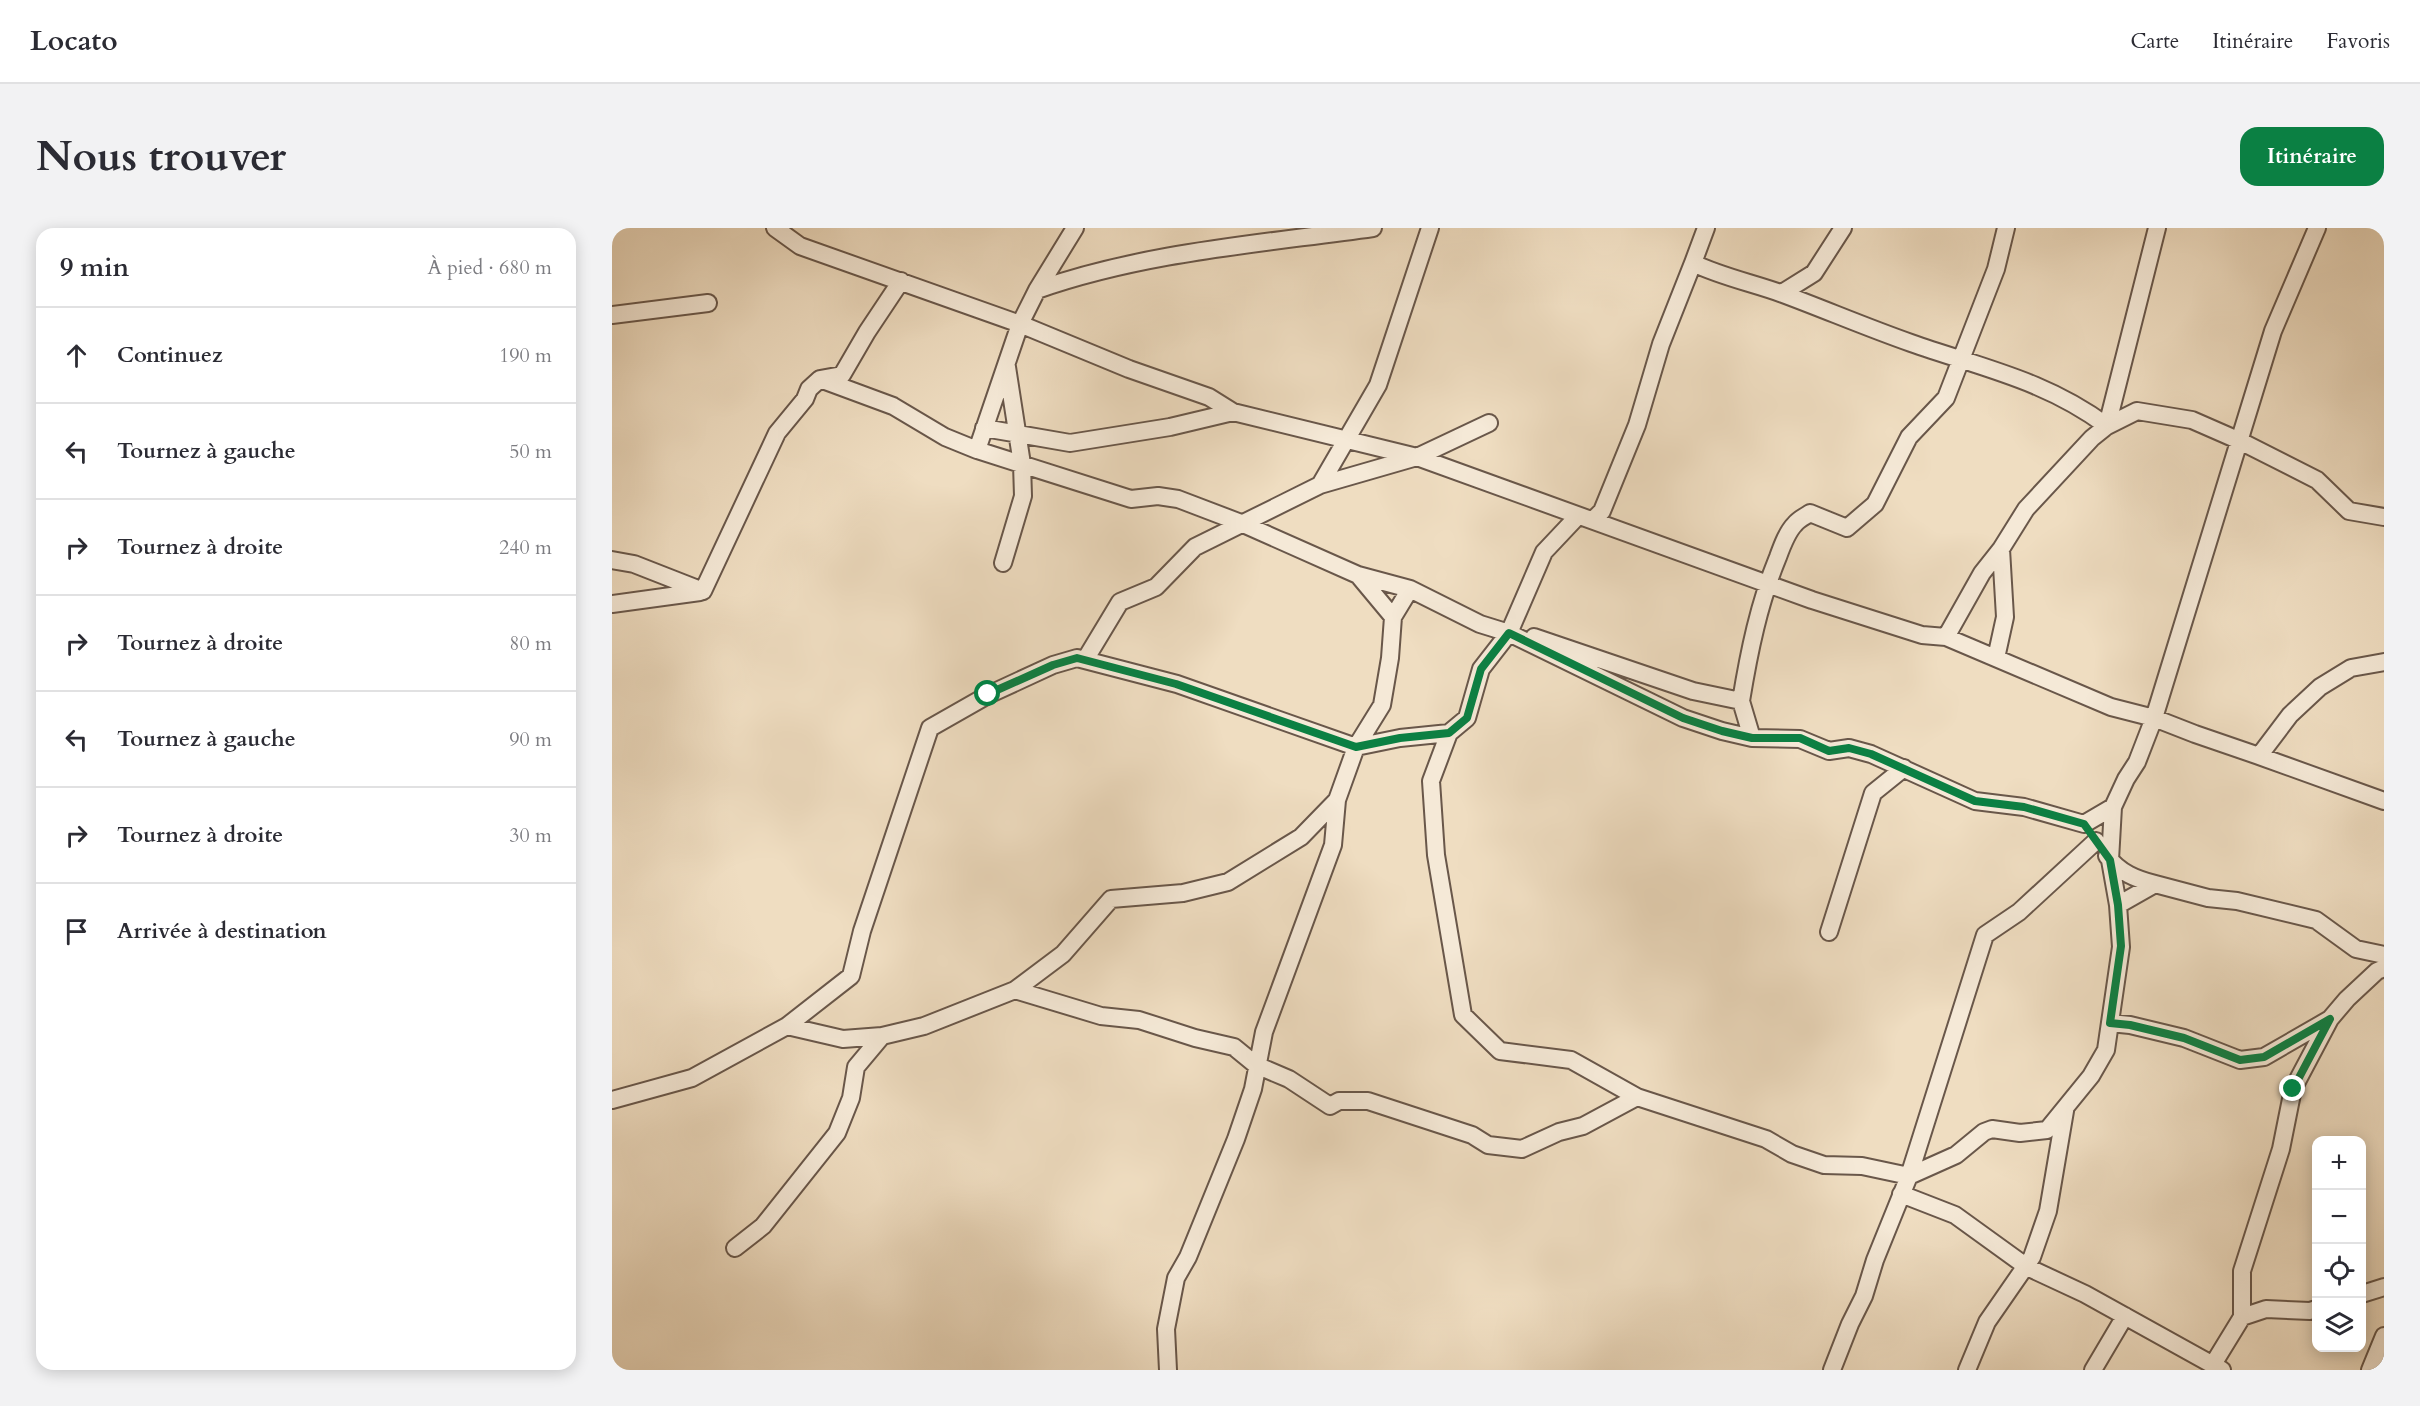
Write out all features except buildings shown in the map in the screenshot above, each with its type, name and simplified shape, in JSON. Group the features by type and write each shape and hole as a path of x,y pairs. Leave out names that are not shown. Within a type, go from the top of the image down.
{"street":[{"path":"775,228 800,246 1020,324 1129,369 1209,397 1233,412 1417,457 1767,584 1922,635 1946,637 2111,707 2154,718 2384,801"},
{"path":"977,450 1020,324 1037,290 1075,228"},
{"path":"1037,290 1080,276 1199,250 1262,244 1373,228"},
{"path":"1320,486 1378,385 1430,228"},
{"path":"1706,228 1661,344 1637,425 1602,511 1585,518 1544,552 1509,633 1481,669 1467,718 1449,733 1431,781 1436,855 1463,1015 1500,1051 1571,1060 1637,1097 1766,1139 1792,1154 1824,1165 1862,1166 1909,1176 1956,1155 1984,1132 1992,1129 2020,1133 2047,1130 2091,1076 2106,1050 2121,946 2118,905 2110,860 2113,807 2137,762 2154,718 2273,331 2317,228"},
{"path":"1782,293 1814,273 1843,228"},
{"path":"1752,738 1741,702 1749,651 1767,584 1781,547 1795,524 1810,513 1847,528 1875,504 1910,437 1946,398 1959,359 1996,269 2006,228"},
{"path":"2107,426 2157,228"},
{"path":"1693,263 1708,270 1782,293 1911,343 2035,384 2080,406 2107,426"},
{"path":"703,591 772,442 805,399 809,389 820,379 842,375 901,281"},
{"path":"612,315 708,303"},
{"path":"1003,562 1023,496 1022,464 1006,365"},
{"path":"820,379 893,406 945,437 977,450 1131,499 1158,496 1178,499 1242,523 1358,575 1410,589 1480,624 1509,633 1543,639 1693,690 1741,702"},
{"path":"1946,637 1982,573 2001,549 2026,508 2076,454 2107,426 2137,411 2192,420 2240,441 2317,480 2349,511 2384,517"},
{"path":"984,428 1070,443 1170,427 1233,412"},
{"path":"1085,660 1119,602 1156,587 1195,547 1320,486 1417,457 1489,423"},
{"path":"1996,658 2005,616 2001,549"},
{"path":"612,560 634,564 703,591"},
{"path":"1358,575 1393,617"},
{"path":"1168,1370 1166,1329 1176,1278 1188,1257 1236,1139 1253,1089 1264,1032 1333,845 1337,800 1356,747 1382,705 1390,658 1393,617 1410,589"},
{"path":"612,604 703,591"},
{"path":"1509,633 1683,718 1752,738 1800,738 1829,751 1849,748 1871,754 1952,793 1975,801 2024,807 2084,824 2110,860 2135,879 2208,898 2237,901 2316,921 2356,949 2384,955"},
{"path":"612,1100 692,1078 787,1026 851,976 862,932 930,728 988,694 1053,665 1077,658 1176,684 1356,747 1400,738 1449,733"},
{"path":"2259,756 2290,715 2320,687 2351,668 2384,662"},
{"path":"1829,932 1873,793 1904,768"},
{"path":"787,1026 843,1039 882,1036 924,1026 1015,990 1063,954 1111,899 1183,892 1228,882 1301,837 1337,800"},
{"path":"2084,824 2113,807"},
{"path":"1832,1370 1864,1296 1875,1260 1909,1176 1985,935 2019,912 2096,841"},
{"path":"2118,905 2156,884"},
{"path":"1901,1194 1955,1215 2027,1267 2126,1316 2216,1369 2242,1317 2242,1271 2281,1149 2293,1089 2330,1019 2347,999 2384,968"},
{"path":"1015,990 1101,1016 1139,1020 1234,1047 1256,1065 1289,1079 1330,1106 1339,1101 1368,1101 1472,1135 1488,1144 1503,1148 1522,1149 1559,1132 1583,1126 1637,1097"},
{"path":"2110,1023 2130,1025 2184,1038 2240,1060 2264,1057 2330,1019"},
{"path":"735,1248 763,1226 837,1133 851,1098 856,1066 882,1036"},
{"path":"1966,1370 1987,1322 2027,1267 2048,1211 2065,1110"},
{"path":"2366,1292 2384,1287"},
{"path":"2242,1317 2266,1309 2312,1310"},
{"path":"2093,1370 2126,1316"},
{"path":"2370,1370 2384,1336"}],"route":[{"path":"988,694 1053,665 1077,658 1176,684 1356,747 1419,735 1449,733 1467,718 1481,669 1509,633 1683,718 1722,731 1752,738 1800,738 1829,751 1849,748 1871,754 1928,779 1952,793 1975,801 2024,807 2084,824 2110,860 2118,905 2121,946 2110,1023 2130,1025 2184,1038 2240,1060 2264,1057 2330,1019 2293,1089"}]}
